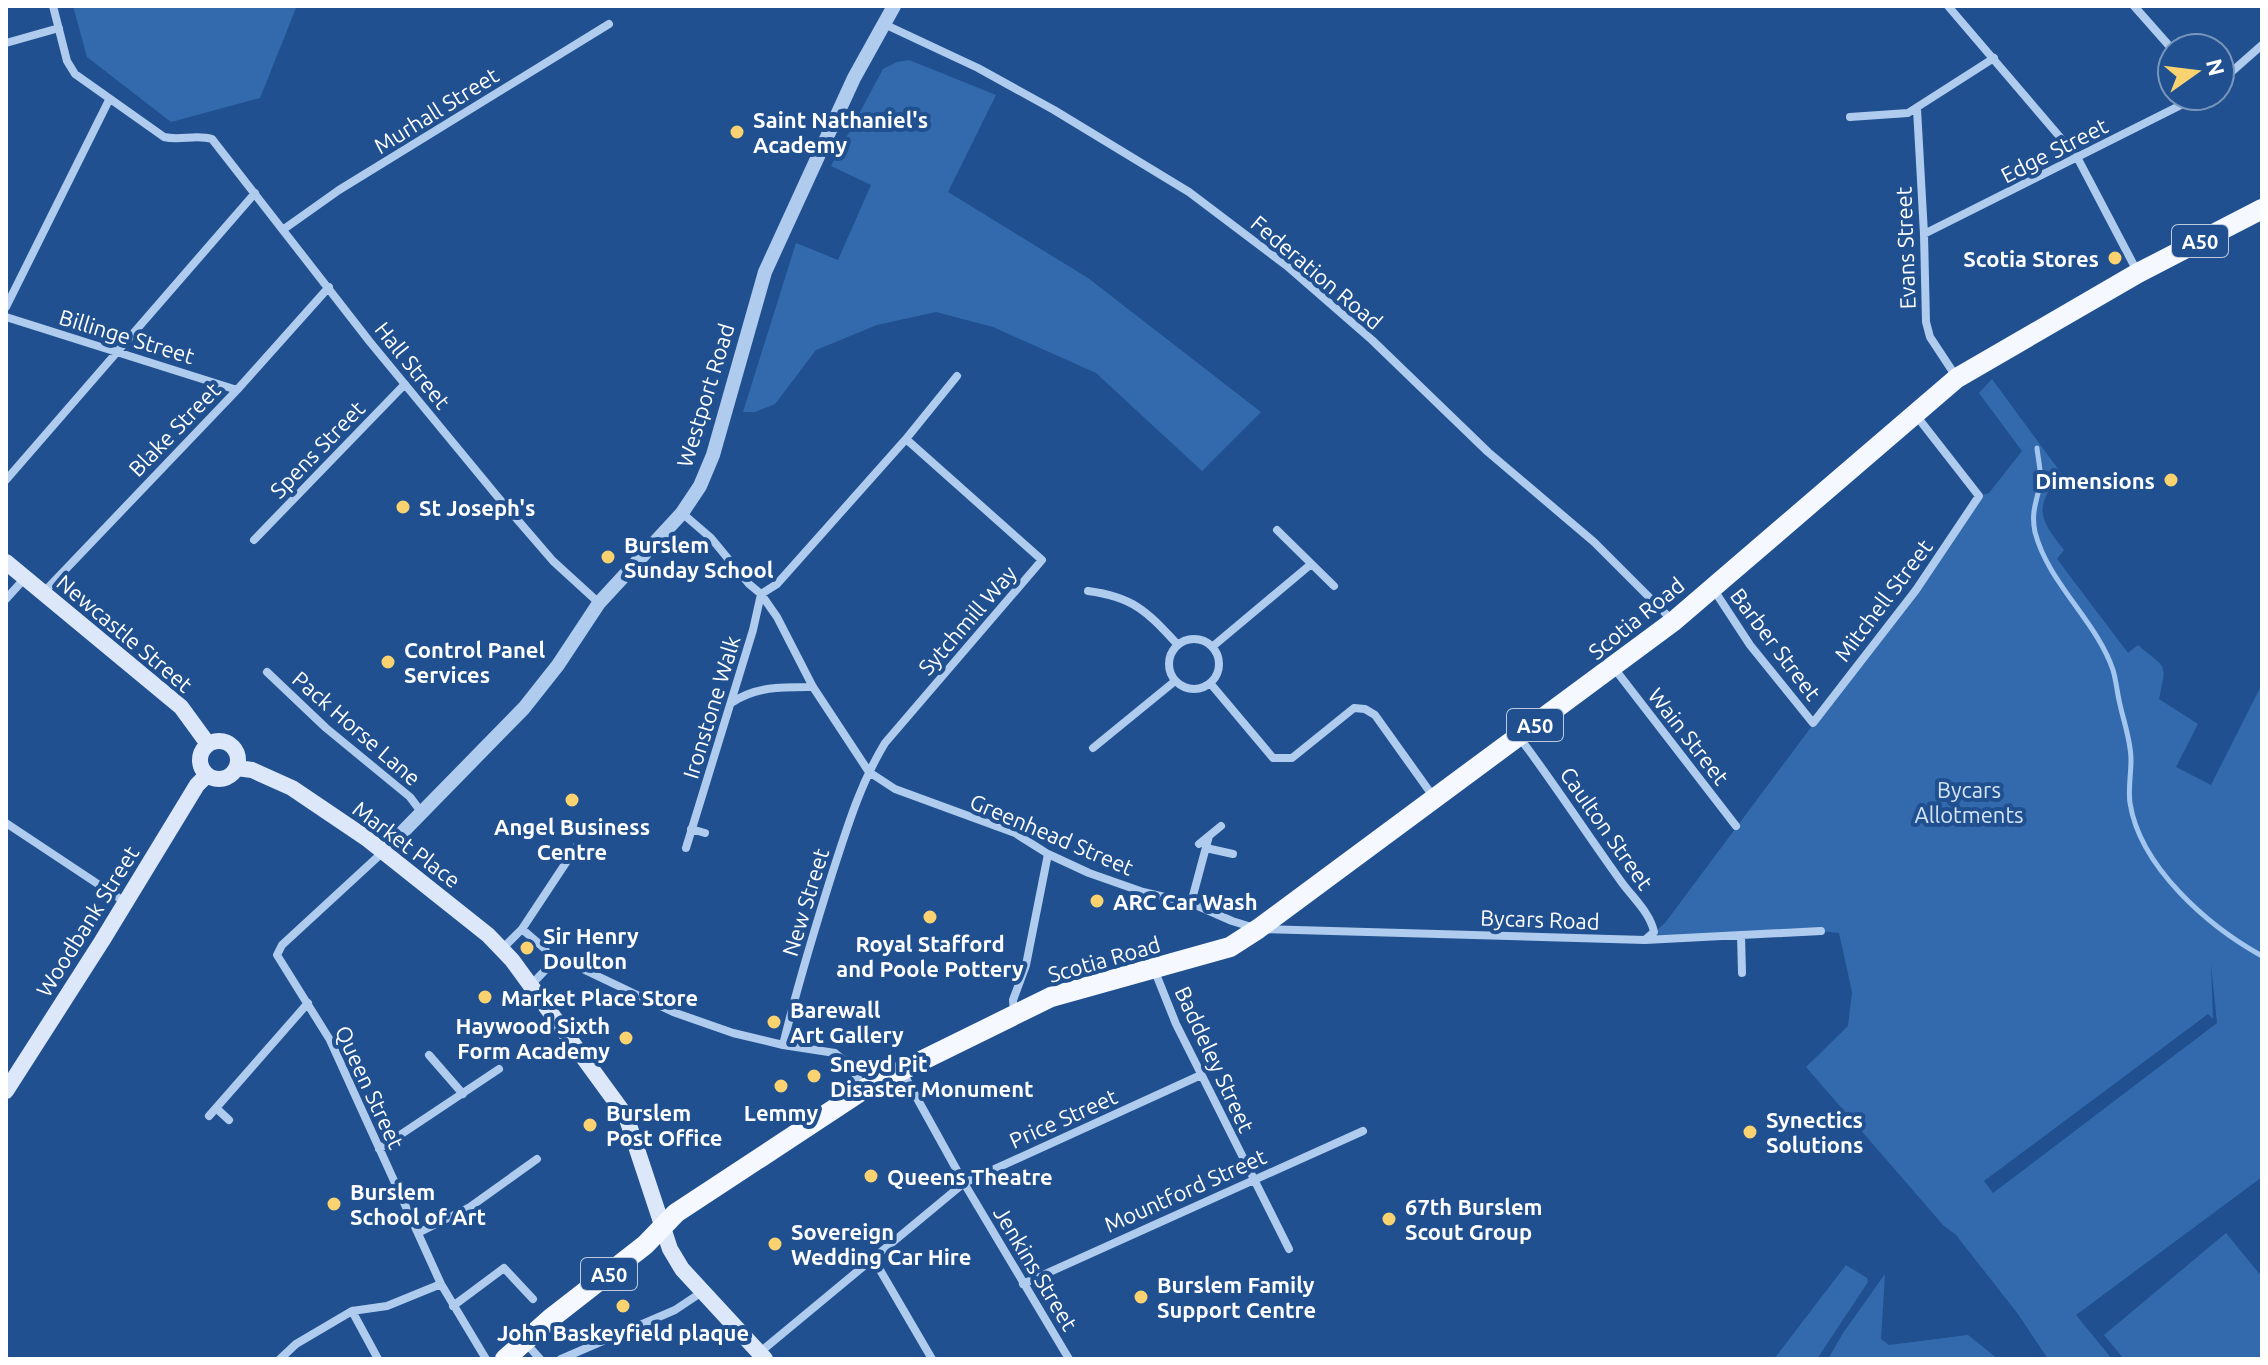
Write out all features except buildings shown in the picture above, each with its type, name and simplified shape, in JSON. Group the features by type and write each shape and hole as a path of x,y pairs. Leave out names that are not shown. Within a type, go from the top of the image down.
{"main road":[{"name":"Scotia Road","path":"1015,1015 1051,997 1230,947 1258,929 1674,621 1957,378 2138,273 2262,209"},
{"name":"Newcastle Street","path":"6,562 181,707 208,744"},
{"path":"220,741 230,745 238,756 237,768 230,776 223,779 207,775 199,761 208,744 220,741"},
{"name":"Market Place","path":"237,768 252,770 292,788 383,852 488,935 531,985 626,1116 670,1249 702,1292 762,1356"},
{"name":"Woodbank Street","path":"6,1091 197,785 207,775"},
{"name":"A50","path":"505,1359 645,1245 663,1224 708,1190 866,1088 1015,1015"}],"street":[{"path":"6,307 109,100 70,68 53,6"},
{"name":"Westport Road","path":"383,852 524,708 558,665 599,603 682,513 700,486 713,455 765,272 854,78 894,6"},
{"path":"1948,6 2077,157 2138,273"},
{"path":"2134,6 2157,32"},
{"name":"Murhall Street","path":"284,229 339,190 609,24"},
{"name":"Federation Road","path":"884,24 978,68 1054,110 1201,201 1287,266 1372,340 1488,452 1594,542 1674,621"},
{"path":"6,43 59,28"},
{"path":"2236,68 2262,45"},
{"path":"1850,117 1908,113 1994,58"},
{"name":"Hall Street","path":"109,100 164,137 202,136 212,139 405,384 553,561 599,603"},
{"name":"Evans Street","path":"1917,109 1926,322 1930,337 1957,378"},
{"name":"Edge Street","path":"1924,234 2167,112"},
{"path":"6,480 255,193"},
{"name":"Blake Street","path":"43,594 237,390 329,287"},
{"name":"Billinge Street","path":"6,317 237,390"},
{"path":"761,594 777,584 906,439 957,376"},
{"name":"Spens Street","path":"254,540 405,384"},
{"name":"Mitchell Street","path":"1813,723 1916,590 1979,496 1915,413"},
{"name":"Sytchmill Way","path":"869,772 885,743 1042,560 906,439"},
{"name":"Greenhead Street","path":"682,513 711,538 761,594 777,617 813,687 869,772 895,789 1015,833 1048,854 1143,892 1191,903 1258,929"},
{"path":"1277,530 1334,586"},
{"path":"1212,647 1310,565"},
{"path":"6,599 25,578"},
{"name":"Barber Street","path":"1712,586 1750,645 1813,723"},
{"path":"1088,591 1117,596 1144,609 1178,645"},
{"name":"Ironstone Walk","path":"686,848 732,702 761,594"},
{"path":"1191,639 1212,647 1218,668 1210,683 1199,689 1191,689 1175,681 1168,665 1178,645 1191,639"},
{"name":"Wain Street","path":"1613,667 1736,826"},
{"name":"Pack Horse Lane","path":"267,672 303,708 410,797 422,813"},
{"path":"1093,748 1175,681"},
{"path":"1210,683 1273,758 1292,758 1354,708 1365,709 1375,715 1436,799"},
{"path":"732,702 758,690 813,687"},
{"name":"Caulton Street","path":"1519,737 1652,922 1654,932 1645,940"},
{"name":"New Street","path":"783,1045 812,936 856,800 869,772"},
{"path":"6,823 125,902"},
{"path":"1191,903 1203,846 1221,826"},
{"path":"691,829 705,833"},
{"path":"501,950 522,929 577,846"},
{"path":"1203,846 1233,854"},
{"name":"Queen Street","path":"383,852 282,945 277,955 330,1040 441,1284 486,1359"},
{"path":"1015,1015 1013,1000 1026,965 1048,854"},
{"path":"522,929 545,949 552,963"},
{"name":"Bycars Road","path":"1258,929 1645,940 1821,931"},
{"path":"1736,935 1742,973"},
{"path":"531,985 552,963 570,963 673,1012 733,1033 835,1053 866,1088"},
{"name":"Baddeley Street","path":"1154,968 1176,1024 1289,1249"},
{"path":"229,1120 212,1112 308,1003"},
{"path":"429,1055 463,1094"},
{"path":"379,1149 499,1069"},
{"name":"Jenkins Street","path":"902,1070 964,1183 1069,1359"},
{"name":"Price Street","path":"762,1356 964,1183 1201,1075"},
{"name":"Mountford Street","path":"1023,1284 1363,1131"},
{"path":"418,1233 470,1207 537,1159"},
{"path":"873,1258 932,1359"},
{"path":"453,1306 504,1268 533,1299"},
{"path":"280,1359 296,1344 352,1311 387,1306 441,1284"},
{"path":"561,1359 675,1310 702,1292"},
{"path":"352,1311 378,1359"},
{"path":"525,1342 540,1359"}],"green space":[{"path":"73,6 296,8 260,98 171,122 87,57"},
{"path":"909,60 996,95 948,192 1088,278 1261,412 1202,471 1096,373 993,327 936,312 877,325 816,350 775,404 755,412 743,412 796,243 838,260 871,185 831,166 883,69"},
{"name":"Bycars Allotments","path":"1992,379 2061,473 2043,504 2049,529 2064,550 2057,559 2128,653 2138,645 2162,667 2164,672 2159,699 2198,724 2176,767 2211,785 2262,684 2262,1177 2076,1315 2112,1359 2048,1359 2018,1314 1956,1235 1943,1225 1806,1067 1848,1026 1852,992 1839,933 1821,931 1645,940 1665,923 1979,496 1989,493 2022,451 1979,393","holes":["2211,964 2217,1023 1993,1193 1984,1181 2208,1014 2213,1019"]},
{"path":"2226,1233 2262,1277 2262,1359 2124,1359 2104,1335"},
{"path":"1846,1265 1867,1278 1868,1282 1817,1359 1774,1359"},
{"path":"1885,1274 1881,1339 1889,1345 1968,1335 1998,1359 1828,1359"}],"waterway":[{"path":"2037,448 2040,481 2034,514 2035,532 2050,568 2095,635 2113,670 2130,745 2129,798 2136,827 2147,850 2180,892 2220,928 2262,956"}],"place":[{"name":"Saint Nathaniel's Academy","path":"737,132"},
{"name":"Scotia Stores","path":"2115,258"},
{"name":"Dimensions","path":"2171,480"},
{"name":"St Joseph's","path":"403,507"},
{"name":"Burslem Sunday School","path":"608,557"},
{"name":"Control Panel Services","path":"388,662"},
{"name":"Angel Business Centre","path":"572,800"},
{"name":"ARC Car Wash","path":"1097,901"},
{"name":"Royal Stafford and Poole Pottery","path":"930,917"},
{"name":"Sir Henry Doulton","path":"527,948"},
{"name":"Market Place Store","path":"485,997"},
{"name":"Barewall Art Gallery","path":"774,1022"},
{"name":"Haywood Sixth Form Academy","path":"626,1038"},
{"name":"Sneyd Pit Disaster Monument","path":"814,1076"},
{"name":"Lemmy","path":"781,1086"},
{"name":"Burslem Post Office","path":"590,1125"},
{"name":"Synectics Solutions","path":"1750,1132"},
{"name":"Queens Theatre","path":"871,1176"},
{"name":"Burslem School of Art","path":"334,1204"},
{"name":"67th Burslem Scout Group","path":"1389,1219"},
{"name":"Sovereign Wedding Car Hire","path":"775,1244"},
{"name":"Burslem Family Support Centre","path":"1141,1297"},
{"name":"John Baskeyfield plaque","path":"623,1306"}]}
